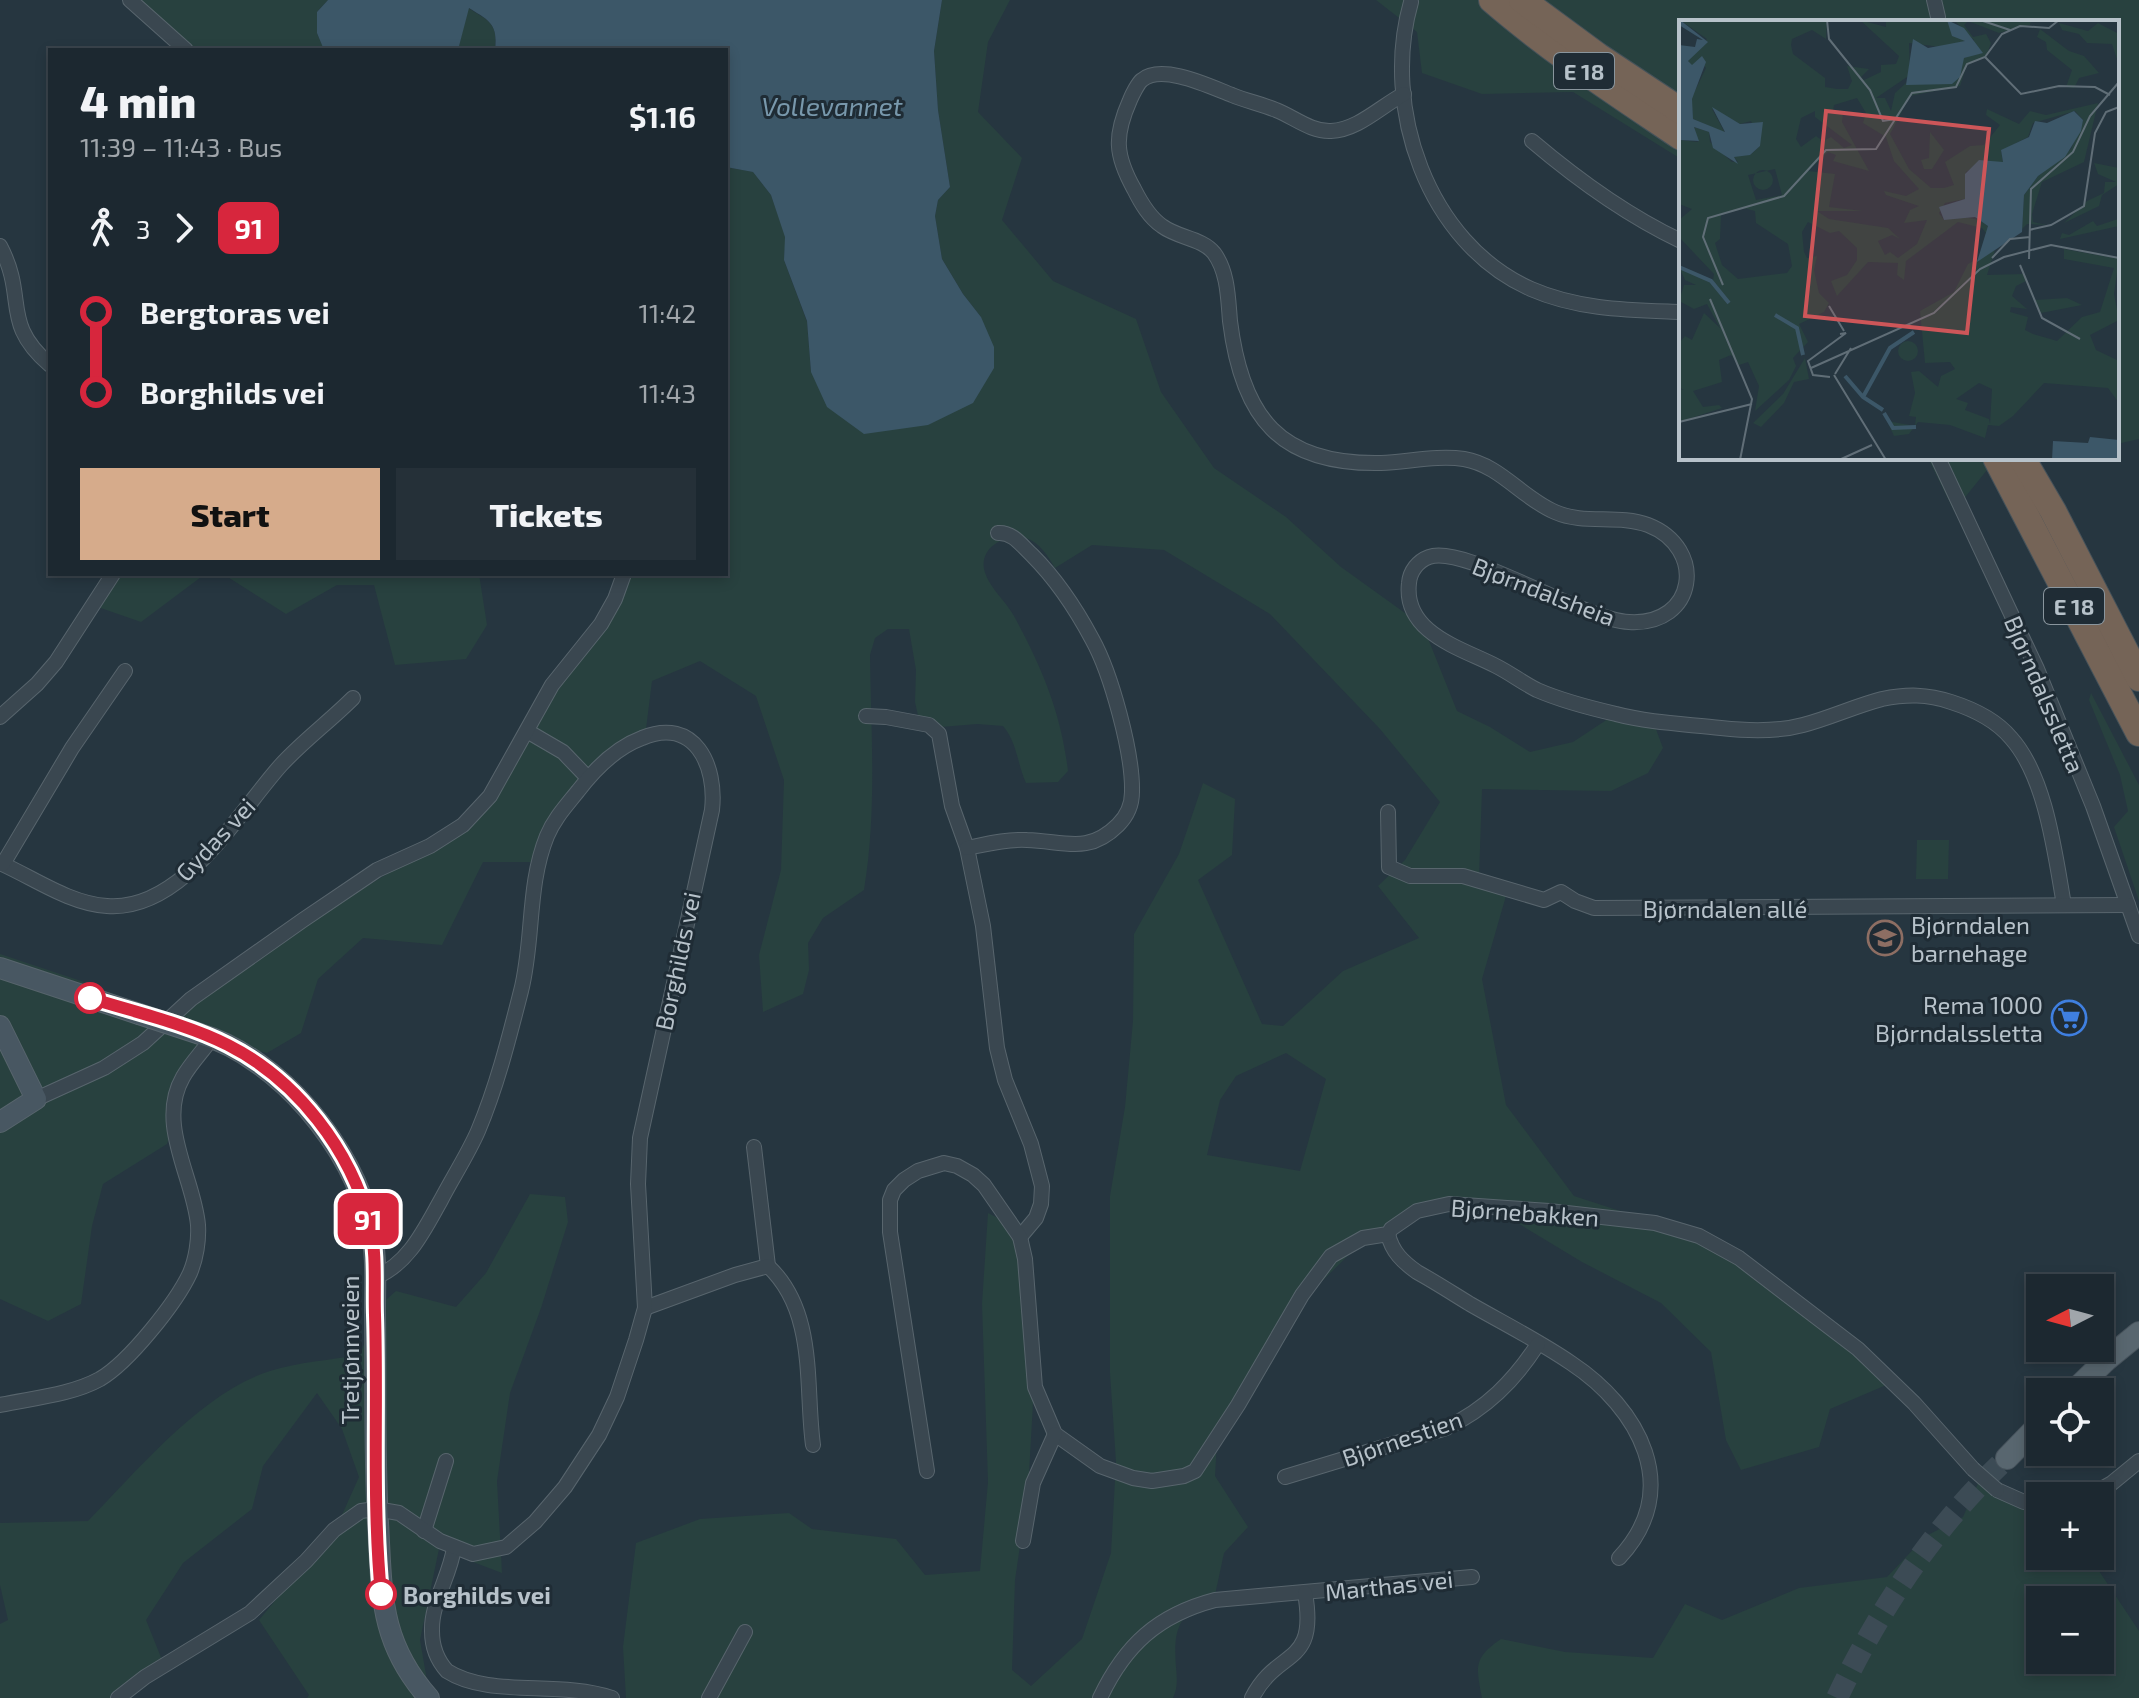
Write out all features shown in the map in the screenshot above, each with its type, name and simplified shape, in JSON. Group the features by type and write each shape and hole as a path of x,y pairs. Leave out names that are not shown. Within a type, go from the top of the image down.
{"highway":[{"name":"E 18","path":"1492,0 1518,23 1679,136"},
{"name":"E 18","path":"1522,0 1679,110"},
{"name":"E 18","path":"1997,460 2139,733"},
{"name":"E 18","path":"2023,460 2053,511 2139,678"}],"main road":[{"path":"2087,1378 2139,1333"},
{"path":"2100,1378 2139,1345"},
{"path":"2026,1438 2007,1458 2026,1442"}],"street":[{"path":"130,0 184,48"},
{"path":"1934,0 1938,17"},
{"path":"1411,2 1404,36 1404,94 1417,155 1435,200 1460,237 1492,267 1535,291 1600,309 1679,312"},
{"name":"Bjørndalsheia","path":"1404,94 1366,118 1330,131 1318,130 1270,107 1201,83 1175,76 1148,76 1140,82 1126,110 1118,137 1118,152 1122,167 1147,211 1160,225 1178,236 1205,245 1217,256 1224,274 1234,343 1249,393 1265,424 1292,447 1321,457 1361,463 1469,460 1497,473 1543,506 1569,517 1633,521 1663,533 1677,544 1687,573 1687,588 1669,614 1657,620 1636,623 1605,617 1551,597 1475,563 1439,555 1429,557 1416,565 1410,574 1408,586 1410,600 1424,626 1451,646 1495,665 1539,691 1619,715 1667,723 1780,730 1802,726 1881,700 1917,694 1965,706 1981,714 2011,738 2032,770 2064,905"},
{"path":"1532,141 1622,210 1679,240"},
{"path":"0,246 7,267 6,315 12,334 27,351 48,364"},
{"name":"Bjørndalssletta","path":"1939,460 2037,669 2093,806 2139,936"},
{"path":"967,848 1012,840 1074,845 1091,843 1120,823 1130,808 1132,791 1117,708 1094,642 1057,583 1041,564 1013,537 998,533"},
{"path":"0,717 56,662 112,576"},
{"path":"0,1122 36,1099 104,1068 130,1051 222,976 377,870 430,846 463,825 490,796 552,685 601,624 623,576"},
{"name":"Gydas vei","path":"125,671 72,748 2,864 98,905 123,906 159,895 174,884 208,853 284,762 353,698"},
{"path":"866,716 929,725 939,734 952,806 967,848 986,940 997,1048 1005,1080 1031,1144 1042,1186 1036,1218 1020,1237"},
{"path":"527,731 563,752 587,777"},
{"name":"Borghilds vei","path":"376,1277 397,1266 407,1256 477,1133 524,981 531,945 534,885 542,851 556,819 587,777 640,738 658,732 675,733 692,742 706,758 712,775 712,810 640,1138 638,1184 645,1308 610,1415 565,1487 535,1522 506,1547 473,1554 454,1548 399,1513 376,1509"},
{"name":"Bjørndalen allé","path":"1388,812 1389,867 1410,876 1463,876 1544,900 1561,892 1594,908 2128,905"},
{"name":"Tretjønnveien","path":"0,968 206,1036 243,1053 287,1087 334,1142 362,1200 370,1226 376,1277 376,1509 378,1567 385,1617 401,1659 413,1680 429,1698"},
{"path":"0,1026 36,1099"},
{"path":"0,1405 86,1385 113,1370 161,1318 183,1284 195,1256 198,1225 189,1179 176,1137 174,1110 182,1079 206,1036"},
{"path":"754,1147 768,1266 776,1274 800,1320 809,1377 813,1445"},
{"path":"927,1471 890,1232 890,1200 894,1190 904,1180 930,1166 944,1163 957,1166 984,1185 1020,1237 1025,1259 1035,1387 1055,1434 1033,1483 1023,1541"},
{"name":"Bjørnebakken","path":"1055,1434 1100,1466 1133,1478 1169,1480 1195,1471 1316,1273 1331,1256 1363,1238 1388,1234 1417,1211 1449,1204 1613,1217 1655,1223 1699,1236 1739,1258 1858,1349 1914,1403 1973,1469 1997,1490 2026,1502"},
{"path":"1388,1234 1402,1261 1572,1364 1623,1411 1643,1446 1652,1480 1646,1517 1638,1534 1619,1558"},
{"path":"645,1308 768,1266"},
{"name":"Bjørnestien","path":"1285,1477 1446,1428 1479,1410 1508,1384 1538,1344"},
{"path":"424,1531 446,1461"},
{"path":"2113,1482 2139,1461"},
{"path":"118,1698 145,1677 250,1613 353,1514 376,1509"},
{"path":"454,1548 432,1629 437,1658 448,1673 472,1690 491,1695 575,1691 612,1698"},
{"name":"Marthas vei","path":"1100,1698 1118,1663 1137,1642 1183,1610 1215,1600 1472,1577"},
{"name":"Marthas vei","path":"1252,1698 1263,1681 1295,1654 1306,1638 1310,1619 1305,1593"},
{"path":"709,1698 745,1632"}],"green space":[{"path":"139,0 328,0 317,12 317,33 323,48 178,48"},
{"path":"942,0 1010,0 988,42 978,112 1022,158 1002,220 1053,281 1136,319 1161,392 1214,468 1286,517 1341,567 1423,626 1457,711 1530,752 1573,742 1620,711 1651,716 1663,748 1648,773 1611,791 1482,789 1479,878 1508,889 1482,979 1506,1105 1574,1196 1682,1231 1746,1267 1891,1383 1830,1409 1819,1447 1741,1470 1726,1440 1711,1352 1661,1303 1582,1262 1506,1216 1454,1206 1372,1232 1314,1289 1261,1362 1217,1441 1215,1476 1248,1527 1224,1553 1215,1595 1193,1609 1181,1623 1176,1641 1177,1683 1173,1698 626,1698 623,1647 636,1543 700,1519 789,1513 812,1529 896,1539 925,1575 980,1571 988,1482 982,1304 988,1213 1010,1224 1032,1312 1033,1403 1028,1491 1015,1580 1012,1670 1031,1686 1082,1639 1111,1553 1116,1462 1110,1373 1110,1196 1125,1107 1133,1021 1134,934 1179,854 1203,783 1235,799 1232,855 1198,880 1262,1024 1283,1026 1343,971 1419,938 1378,886 1405,860 1440,802 1380,729 1270,614 1164,550 1092,545 1055,568 1043,550 1031,540 1019,537 996,543 986,554 984,569 989,582 1014,616 1042,672 1061,729 1068,771 1058,782 1026,783 1014,746 1003,726 977,724 929,728 919,720 915,702 916,670 909,629 888,629 875,638 870,655 871,831 864,890 823,918 808,943 809,970 803,994 763,1012 759,955 781,870 784,780 756,696 700,661 652,681 645,737 582,788 536,862 483,862 442,945 363,938 318,979 301,1033 267,1053 215,1041 194,1058 167,1144 103,1184 92,1226 81,1304 48,1321 0,1299 0,954 81,981 166,1015 294,931 444,839 504,786 535,701 593,630 620,576 728,576 728,167 753,172 771,195 786,237 784,260 807,322 811,372 981,317 942,259 935,216 938,200 950,187 938,110 934,51","holes":["1286,1053 1326,1079 1300,1171 1207,1155 1220,1100 1236,1076"]},
{"path":"1376,0 2139,0 2139,439 2119,444 2119,20 1679,20 1679,158 1573,92 1482,94 1422,73 1417,32"},
{"path":"468,8 482,16 493,28 495,48 458,48"},
{"path":"1929,460 2037,460 1987,470 1954,511"},
{"path":"112,576 202,576 141,622 95,606"},
{"path":"226,576 479,576 487,625 466,659 395,665 374,585 337,585 286,614"},
{"path":"2091,693 2139,785 2139,901 2114,827 2128,811 2120,775 2089,700"},
{"path":"1917,840 1949,840 1948,879 1916,879"},
{"path":"530,1194 565,1197 568,1222 510,1393 497,1481 502,1573 439,1549 420,1640 430,1698 307,1698 309,1695 259,1620 337,1526 359,1477 342,1429 317,1393 263,1466 252,1509 183,1563 146,1620 162,1660 127,1698 0,1698 0,1624 8,1620 0,1585 0,1523 88,1521 172,1435 219,1397 270,1371 360,1355 378,1307 396,1291 456,1307 486,1273"},
{"path":"1979,1481 2026,1496 2026,1570 2098,1570 2109,1586 2026,1586 2026,1674 2114,1674 2114,1594 2139,1631 2139,1698 1482,1698 1479,1664 1485,1652 1501,1639 1565,1652 1653,1658 1685,1604 1722,1620 1799,1588 1887,1577 1926,1536 1963,1517"}],"water":[{"name":"Vollevannet","path":"328,0 942,0 934,51 938,110 950,187 938,200 935,216 942,259 981,317 994,347 994,368 973,403 928,425 864,434 827,407 811,372 807,321 784,260 785,237 771,195 753,172 728,167 728,48 495,48 491,24 469,8 459,48 323,48 317,33 317,12"}],"tunnel":[{"path":"1837,1698 1871,1632 1911,1570 1956,1511 2007,1458"}],"bus line":[{"name":"91","path":"90,998 208,1036 243,1053 287,1087 343,1156 358,1188 373,1242 376,1277 376,1509 381,1594"}],"place":[{"name":"Bjørndalen barnehage","path":"1885,938"},
{"name":"Rema 1000 Bjørndalssletta","path":"2069,1018"},
{"name":"Borghilds vei","path":"381,1594"}]}
